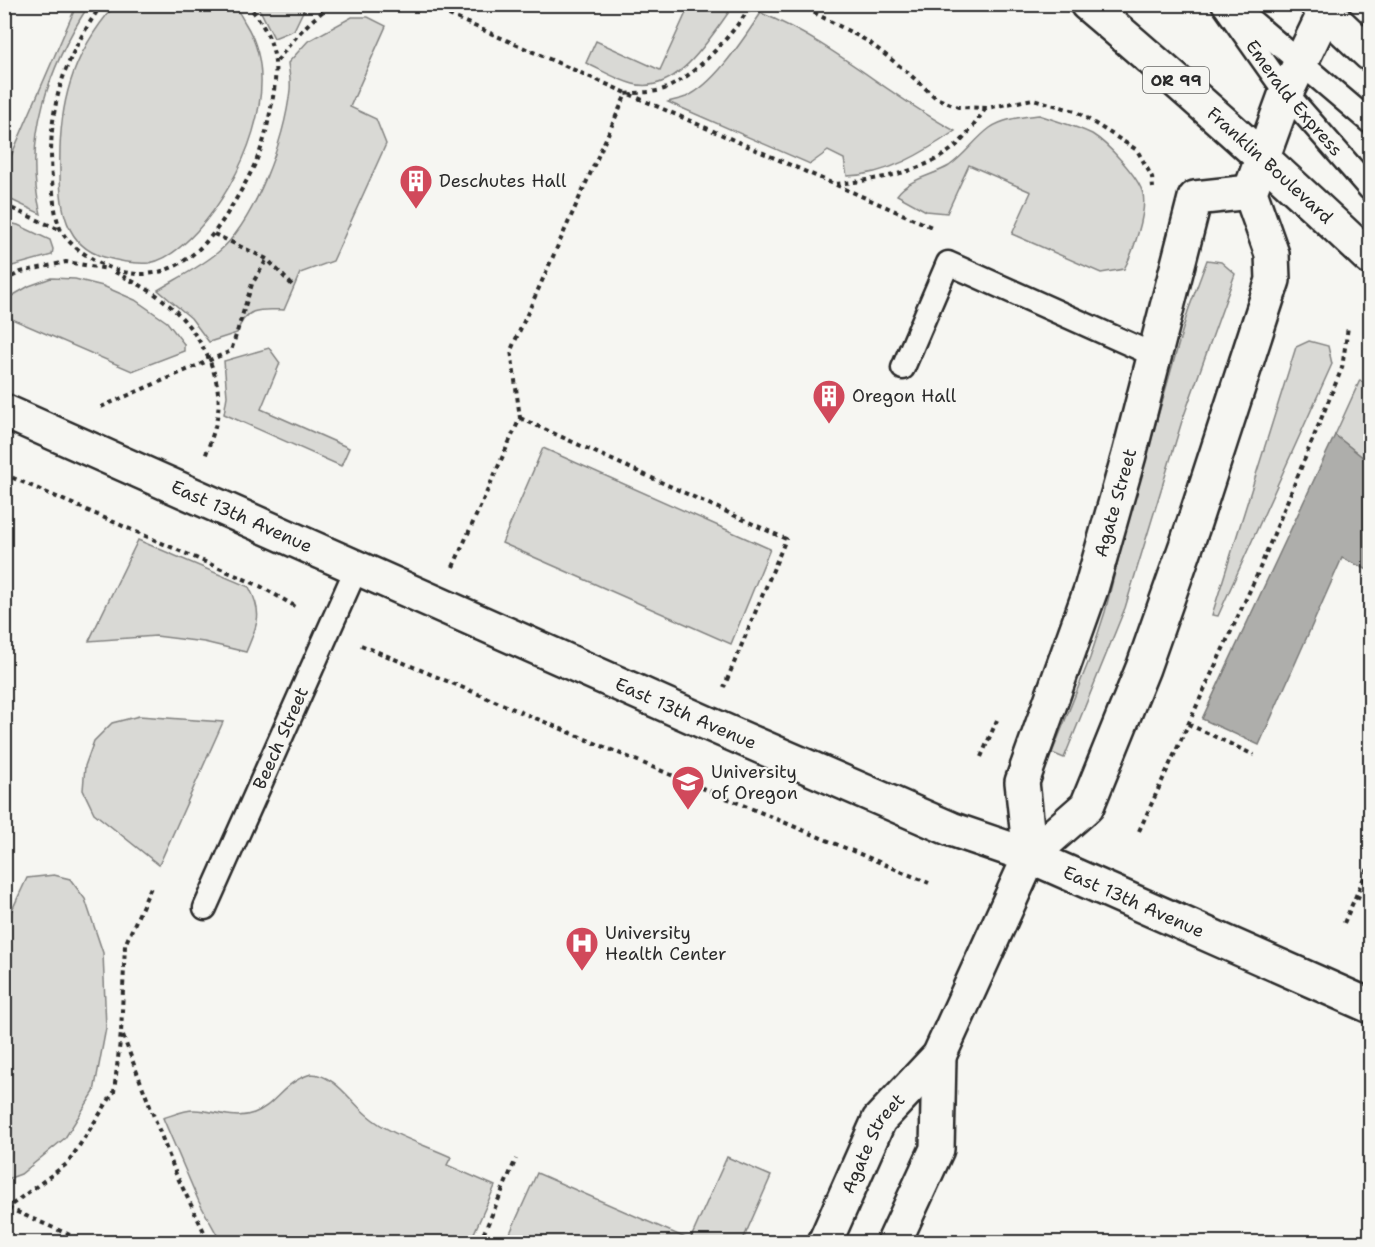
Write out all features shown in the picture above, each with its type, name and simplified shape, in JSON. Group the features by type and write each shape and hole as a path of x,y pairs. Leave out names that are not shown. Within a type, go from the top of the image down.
{"street":[{"name":"Franklin Boulevard","path":"1087,4 1263,157 1371,258"},
{"path":"1250,192 1286,93 1327,6 1371,54"},
{"name":"Agate Street","path":"825,1242 879,1120 939,1056 1030,856 1087,806 1143,668 1192,529 1273,280 1272,254 1250,192 1195,198 1129,455 1091,589 1022,782 1030,856"},
{"name":"East 13th Avenue","path":"4,411 708,724 951,829 1030,856 1371,1006"},
{"name":"Agate Street","path":"894,1242 937,1149 939,1056"}],"lane":[{"name":"Emerald Express","path":"1223,4 1286,93 1371,189"},
{"name":"Emerald Express","path":"1231,4 1371,122"},
{"path":"903,368 948,263 1154,355"},
{"name":"Beech Street","path":"205,908 357,567"}],"path":[{"path":"61,230 57,215 50,150 52,116 61,80 75,49 102,4"},
{"path":"4,281 21,272 66,262 138,274 170,270 190,258 214,234 250,177 265,138 273,98 277,62 271,40 260,19 247,4"},
{"path":"277,62 291,42 310,22 334,4"},
{"path":"424,4 934,228"},
{"path":"626,94 662,90 679,81 714,52 752,4"},
{"path":"798,4 869,42 936,98 958,107 987,108 1033,99 1075,111 1137,150 1152,177 1153,196"},
{"path":"441,604 453,565 520,418 511,350 626,94"},
{"path":"834,184 874,180 908,171 934,160 959,143 987,108"},
{"path":"4,205 61,230 80,252 159,297 188,322 209,359 219,394 216,426 191,494"},
{"path":"214,234 267,259 294,287"},
{"path":"48,430 231,351 252,284 267,259"},
{"path":"1139,831 1257,575 1342,368 1348,327"},
{"path":"520,418 786,539 708,724"},
{"path":"4,474 260,586 362,646 929,883"},
{"path":"981,758 999,715"},
{"path":"1188,724 1254,755"},
{"path":"1344,923 1369,866"},
{"path":"6,1208 68,1163 114,1092 122,1033 125,945 152,885"},
{"path":"1356,896 1371,902"},
{"path":"122,1033 176,1174 209,1242"},
{"path":"480,1242 516,1160"},
{"path":"6,1208 86,1242"}],"shaded area":[{"path":"77,4 89,5 51,78 37,131 36,186 41,214 5,197 5,170"},
{"path":"690,4 734,5 692,60 665,81 649,85 633,84 586,63 596,41 660,70"},
{"path":"115,5 232,5 241,15 256,48 261,75 259,103 253,132 243,160 229,186 214,210 187,241 176,251 149,263 121,261 91,252 73,234 67,223 61,198 60,148 70,82 88,43"},
{"path":"254,5 306,5 294,30 274,38 261,12"},
{"path":"761,13 812,39 955,131 917,155 890,167 862,175 847,176 844,159 828,151 810,164 668,102 686,97 708,82 728,60"},
{"path":"352,17 368,17 386,26 350,107 376,119 386,144 333,261 300,273 284,310 255,311 244,318 237,333 209,342 191,318 158,290 217,253 244,221 266,178 282,131 290,90 288,63 308,41"},
{"path":"1039,115 1079,128 1098,138 1122,161 1140,187 1144,202 1143,211 1135,243 1124,269 1101,273 1012,234 1031,192 969,165 947,213 926,211 897,195 914,181 949,166 995,125 1014,118"},
{"path":"5,222 18,225 50,240 52,255 5,268"},
{"path":"1207,260 1221,262 1235,274 1182,421 1125,608 1064,758 1052,753 1090,658 1105,612 1126,528 1188,311"},
{"path":"51,278 75,279 103,286 135,300 167,322 184,344 184,351 132,371 5,316 5,300 29,286"},
{"path":"1309,341 1328,346 1332,364 1218,616 1212,615 1296,347"},
{"path":"269,348 280,363 261,409 349,448 341,466 224,414 227,396 224,361"},
{"path":"1360,380 1370,389 1370,463 1335,435"},
{"path":"1335,435 1370,463 1370,571 1342,558 1259,745 1202,719"},
{"path":"543,448 770,549 731,644 502,543"},
{"path":"138,540 249,587 258,613 246,652 204,642 156,636 89,641"},
{"path":"139,716 223,722 159,865 94,813 83,790 85,766 94,741 112,723"},
{"path":"54,875 70,879 85,899 103,953 106,1028 94,1092 65,1138 21,1174 5,1180 5,907 12,910 27,878"},
{"path":"311,1074 327,1078 334,1083 376,1122 407,1139 451,1157 447,1165 495,1186 470,1242 221,1242 199,1202 163,1118 194,1110 231,1116 254,1113 268,1105 293,1082"},
{"path":"727,1157 771,1176 742,1242 506,1242 537,1173 690,1240"}],"place":[{"name":"Deschutes Hall","path":"416,210"},
{"name":"Oregon Hall","path":"829,425"},
{"name":"University of Oregon","path":"688,811"},
{"name":"University Health Center","path":"582,972"}]}
